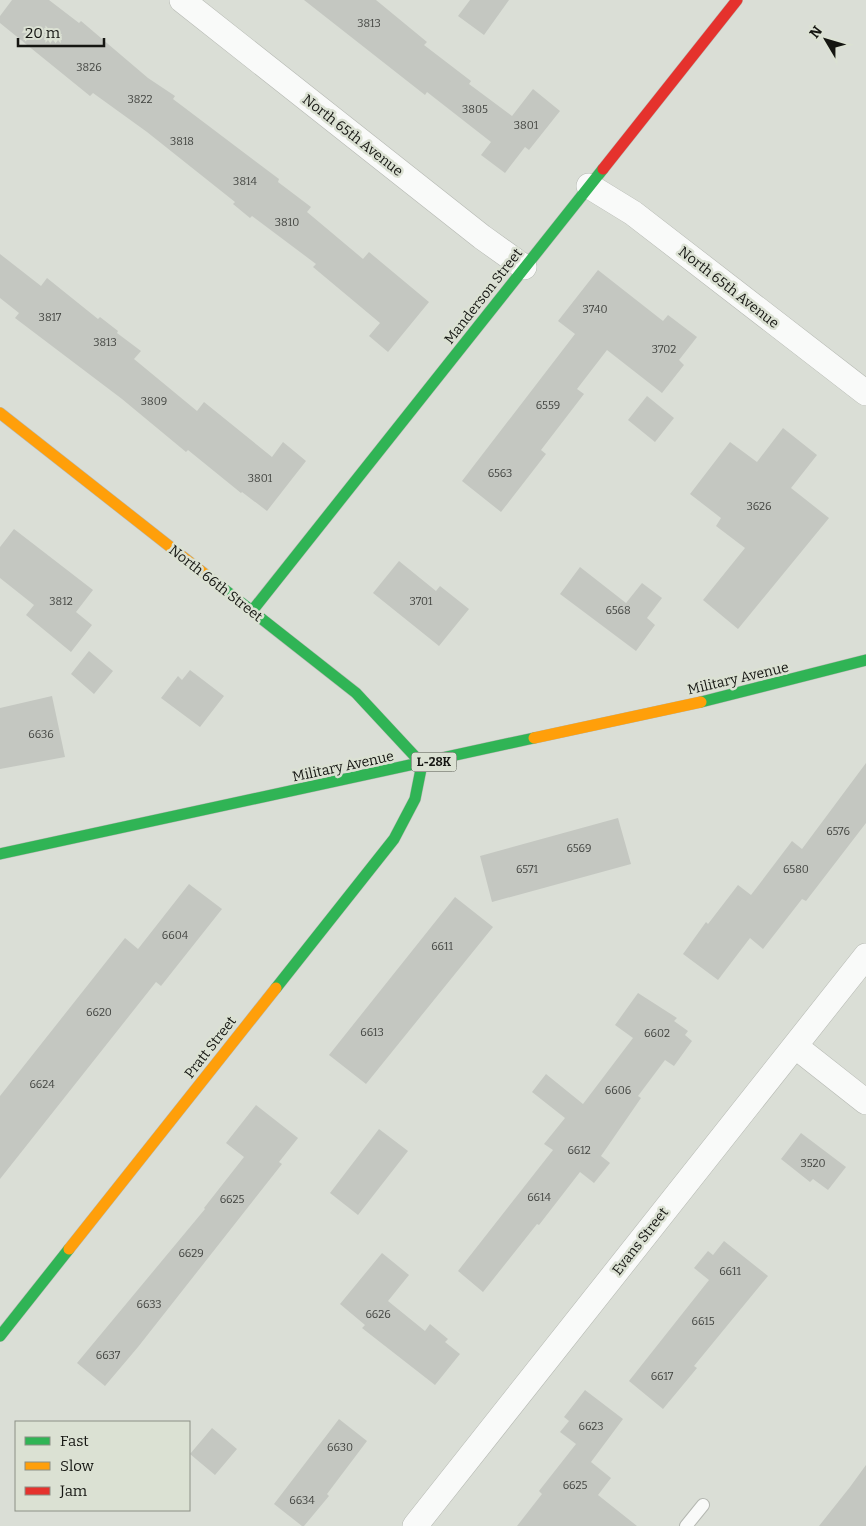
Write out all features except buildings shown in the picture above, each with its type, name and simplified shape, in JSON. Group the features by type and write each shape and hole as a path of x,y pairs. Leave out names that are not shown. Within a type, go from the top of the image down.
{"street":[{"name":"North 65th Avenue","path":"182,0 524,268"},
{"name":"Manderson Street","path":"252,611 737,0"},
{"name":"North 65th Avenue","path":"589,186 633,213 866,393"},
{"name":"North 66th Street","path":"0,413 356,693 422,764"},
{"name":"Military Avenue","path":"0,854 422,764 723,697 866,660"},
{"name":"Pratt Street","path":"0,1336 394,839 415,799 422,764"},
{"name":"Evans Street","path":"414,1526 866,956"},
{"path":"795,1046 866,1102"}],"lane":[{"path":"686,1526 703,1505"}],"traffic: fast":[{"path":"252,611 603,169"},
{"path":"206,575 356,693 422,764 415,799 394,839 276,988"},
{"path":"701,702 866,660"},
{"path":"0,854 534,738"},
{"path":"0,1336 69,1249"}],"traffic: slow":[{"path":"0,413 206,575"},
{"path":"534,738 701,702"},
{"path":"69,1249 276,988"}],"traffic: jam":[{"path":"603,169 737,0"}]}
